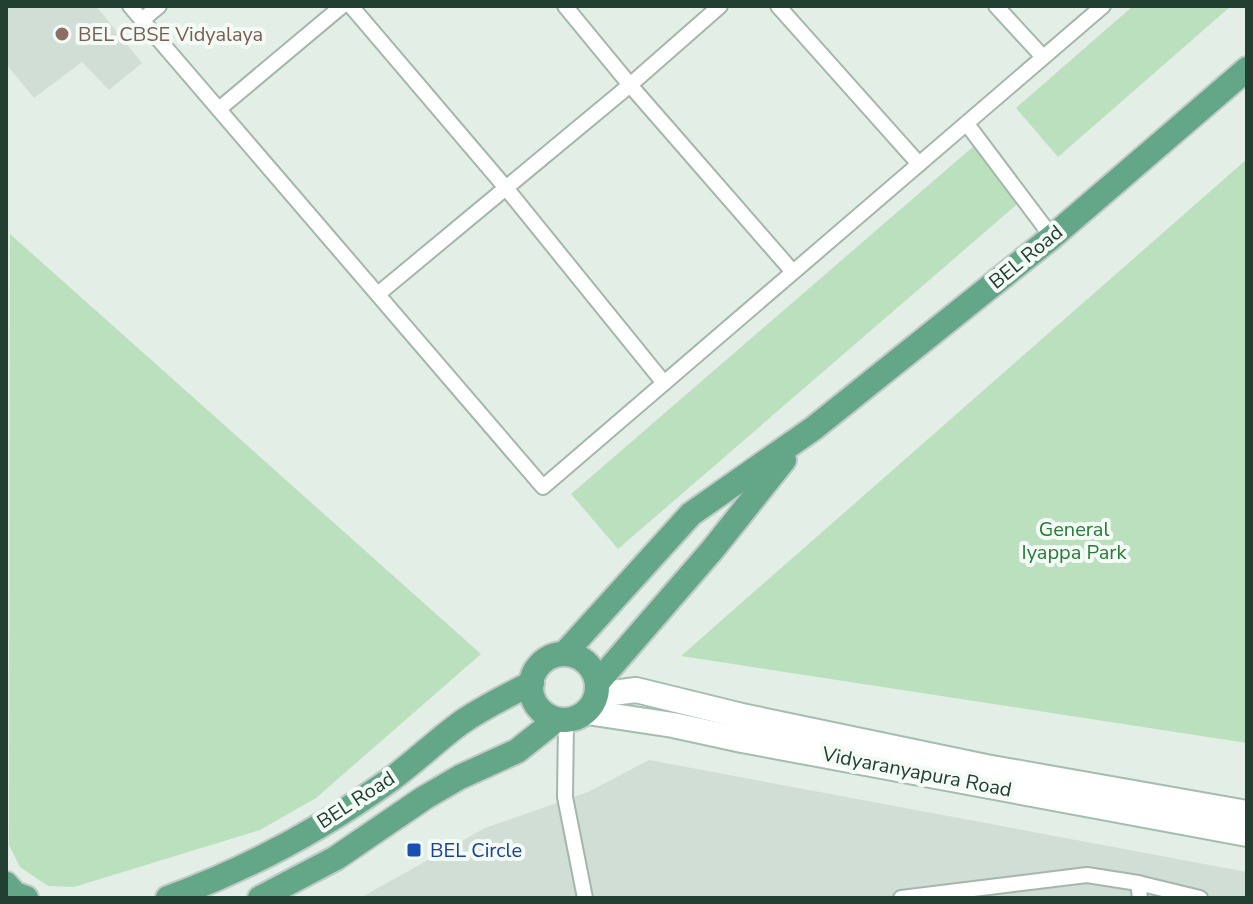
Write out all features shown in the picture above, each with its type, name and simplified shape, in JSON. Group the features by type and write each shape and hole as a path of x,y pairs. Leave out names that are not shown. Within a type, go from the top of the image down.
{"main road":[{"name":"BEL Road","path":"565,653 691,514 800,440 1052,237 1247,69"},
{"name":"BEL Road","path":"260,898 336,858 460,777 517,751 581,706 800,440"},
{"path":"565,653 580,657 592,668 581,706 539,707 533,696 532,683 535,671 542,662 553,656 565,653"},
{"name":"BEL Road","path":"168,898 213,882 322,823 390,780 461,723 532,683"},
{"name":"Vidyaranyapura Road","path":"581,706 636,690 742,716 986,767 1247,813"},
{"name":"Vidyaranyapura Road","path":"581,706 742,740 1247,834"},
{"path":"6,884 15,894 26,898"}],"lane":[{"path":"130,6 543,487 1103,6"},
{"path":"142,20 159,6"},
{"path":"219,109 342,6"},
{"path":"351,6 506,188 664,383"},
{"path":"565,6 793,272"},
{"path":"378,294 630,85 720,6"},
{"path":"778,6 919,164"},
{"path":"996,6 1043,57"},
{"path":"967,124 1052,237"},
{"path":"581,706 565,797 585,898"},
{"path":"901,898 979,893 1087,875 1139,891 1200,898"}],"shaded area":[{"name":"BEL CBSE Vidyalaya","path":"6,6 96,6 142,63 109,90 82,62 34,98 6,64"},
{"path":"649,760 1247,872 1247,898 360,898 485,828 588,792"}],"green space":[{"path":"1133,6 1231,6 1058,157 1016,108"},
{"path":"975,145 1022,200 618,549 571,494"},
{"name":"General Iyappa Park","path":"1247,159 1247,743 681,656"},
{"path":"10,234 481,654 316,798 260,830 74,887 48,886 20,867 9,845"}],"place":[{"name":"BEL CBSE Vidyalaya","path":"62,34"},
{"name":"BEL Circle","path":"414,850"}]}
